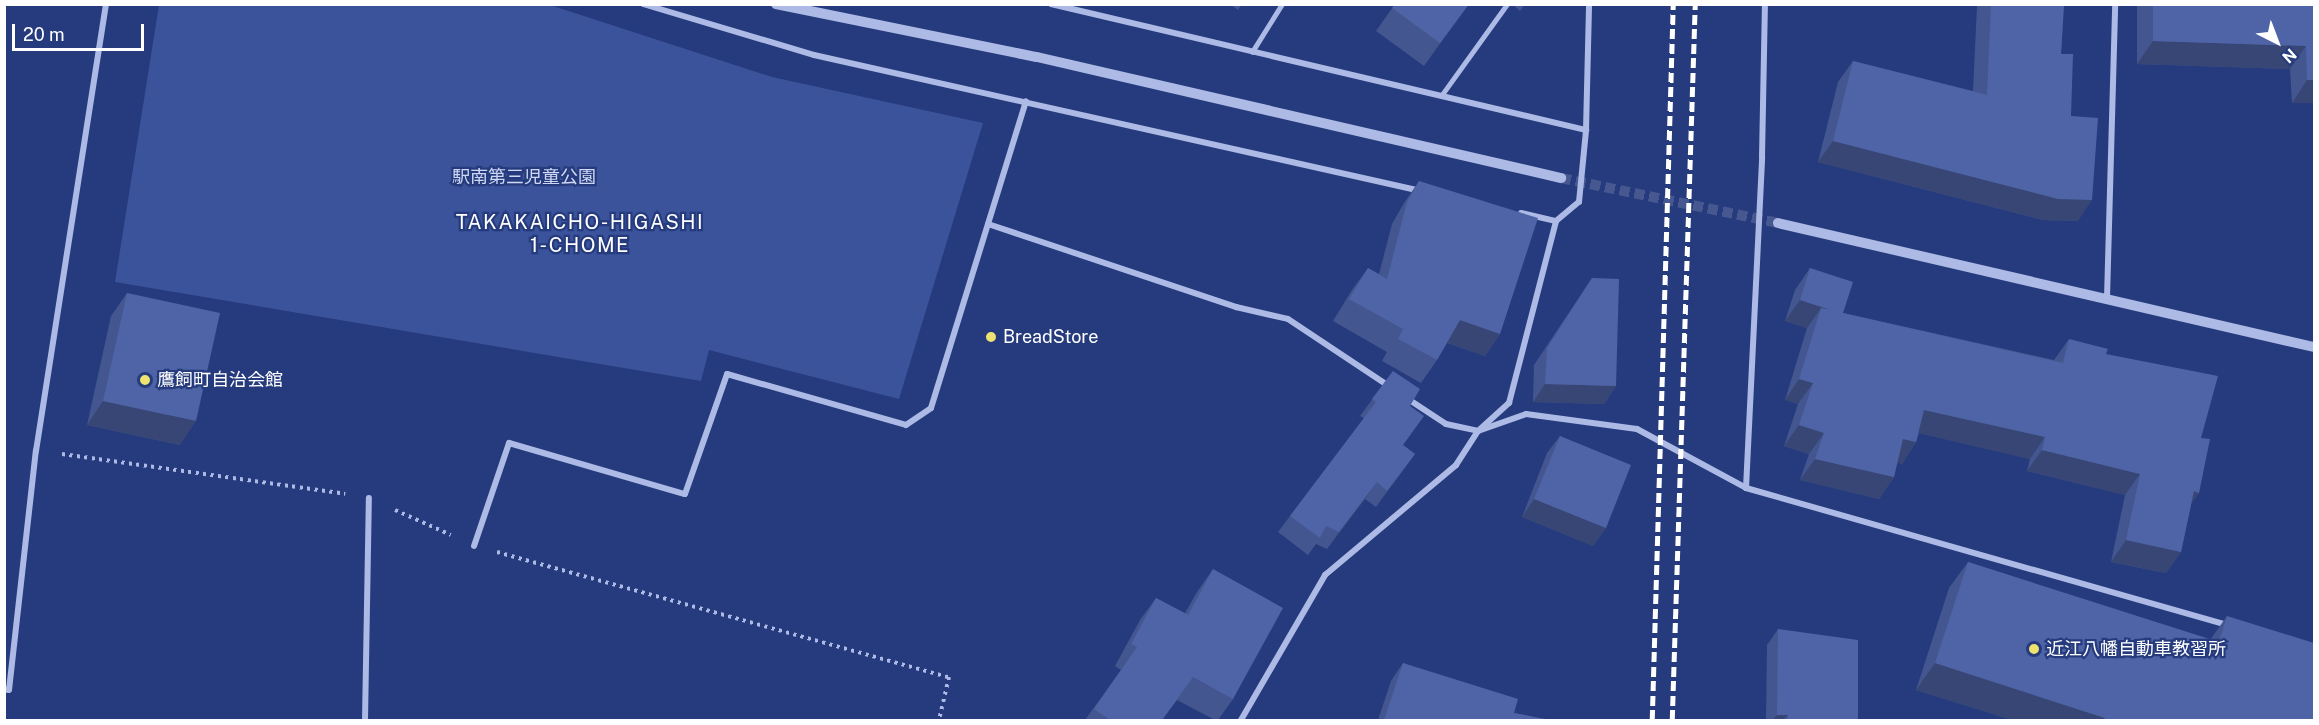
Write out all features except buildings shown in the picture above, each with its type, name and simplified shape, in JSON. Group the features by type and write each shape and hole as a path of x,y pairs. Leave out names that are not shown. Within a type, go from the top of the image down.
{"street":[{"path":"4,689 9,690 36,451 106,4"},
{"path":"643,4 814,55 1429,192"},
{"path":"776,4 1037,57 1562,178"},
{"path":"1052,4 1586,130"},
{"path":"1241,720 1325,575 1456,465 1478,431 1509,403 1556,221 1579,202 1586,130 1589,4"},
{"path":"1746,488 1762,157 1765,4"},
{"path":"2107,298 2115,4"},
{"path":"474,546 509,443 685,494 726,374 906,426 931,408 1026,101"},
{"path":"1510,211 1556,221"},
{"path":"1778,223 2314,347"},
{"path":"988,224 1236,307 1288,319 1446,424 1478,431 1526,414 1637,429 1746,488 2235,627"},
{"path":"364,720 369,498"}],"lane":[{"path":"1252,52 1282,4"},
{"path":"1441,96 1507,4"}],"path":[{"path":"36,451 369,498 474,546 949,677 939,720"}],"green space":[{"name":"駅南第三児童公園","path":"159,5 550,5 772,77 983,123 899,399 709,350 701,381 115,282"}],"tunnel":[{"path":"1561,178 1778,223"}],"railway":[{"path":"1652,720 1673,4"},
{"path":"1672,720 1695,4"}],"place":[{"name":"BreadStore","path":"991,337"},
{"name":"鷹飼町自治会館","path":"145,380"},
{"name":"近江八幡自動車教習所","path":"2034,649"}],"district":[{"name":"TAKAKAICHO-HIGASHI 1-CHOME","path":"580,234"}]}
